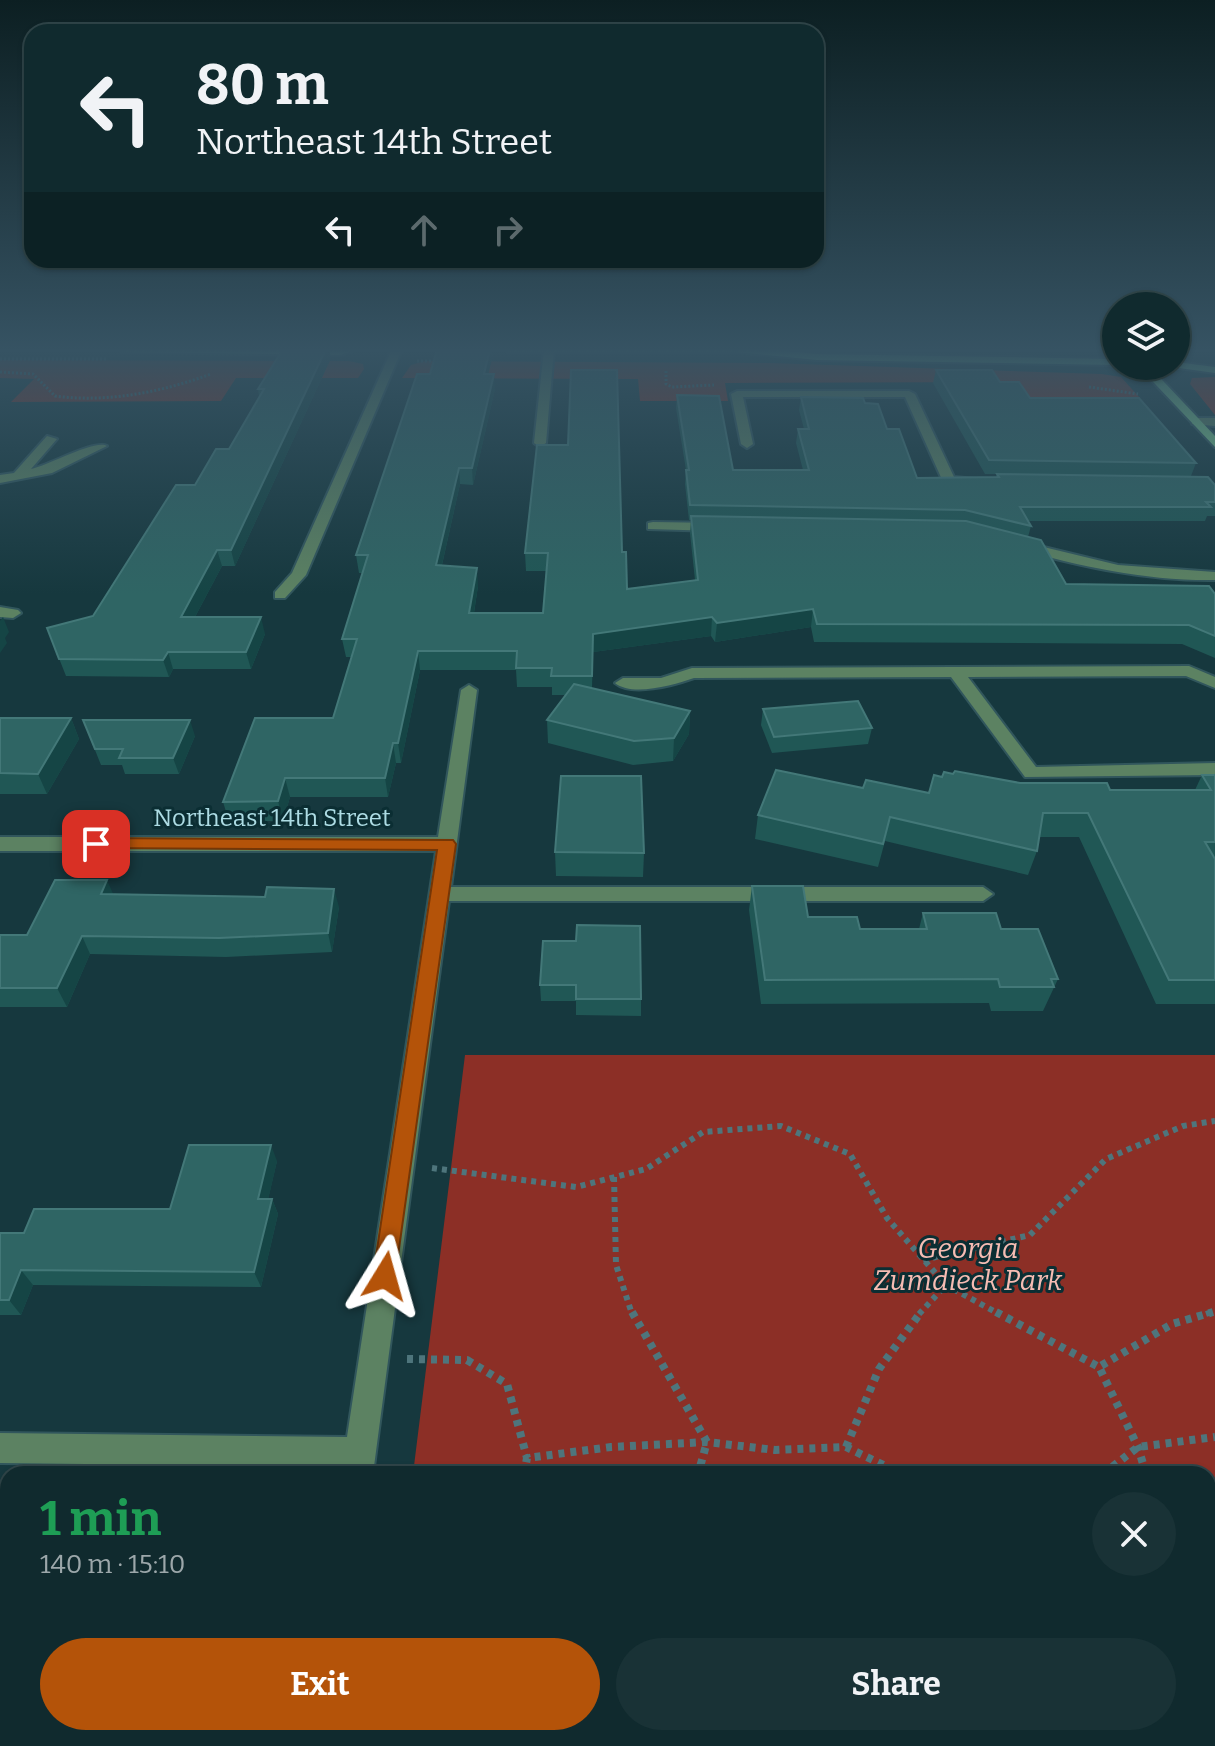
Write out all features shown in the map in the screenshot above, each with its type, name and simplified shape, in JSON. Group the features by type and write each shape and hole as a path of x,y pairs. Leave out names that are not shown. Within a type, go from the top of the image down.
{"street":[{"path":"280,595 299,575 362,430"},
{"path":"540,443 541,430"},
{"path":"744,430 747,444"},
{"path":"926,430 949,481 980,482"},
{"path":"17,477 51,439"},
{"path":"0,479 48,470 101,446"},
{"path":"653,526 731,527"},
{"path":"1005,540 1118,572 1155,576 1215,576"},
{"path":"623,683 663,683 692,673 1189,671 1215,683"},
{"path":"956,672 1031,773 1215,769"},
{"path":"0,1448 358,1463 469,690"},
{"name":"Northeast 14th Street","path":"0,844 447,844"},
{"path":"440,894 983,894"}],"path":[{"path":"923,1260 1030,1235 1106,1159 1183,1126 1215,1121"},
{"path":"401,1167 451,1169 576,1187 646,1169 703,1132 781,1126 850,1154 887,1218 946,1285 1099,1367 1138,1447 1144,1466"},
{"path":"614,1177 616,1265 634,1319 707,1442 700,1466"},
{"path":"846,1447 879,1369 917,1316 946,1285"},
{"path":"1099,1367 1172,1324 1215,1311"},
{"path":"373,1358 467,1360 507,1384 527,1458 526,1466"},
{"path":"1113,1466 1138,1447 1215,1437"},
{"path":"527,1458 611,1447 707,1442 775,1450 846,1447 885,1466"}],"green space":[{"name":"Georgia Zumdieck Park","path":"465,1055 1215,1055 1215,1466 414,1466"}],"building":[{"path":"240,430 287,430 231,550 217,550 181,617 261,617 246,652 168,652 163,660 59,659 47,628 93,616 176,485 195,485 216,449 229,449"},
{"path":"398,430 481,430 472,468 459,468 436,565 477,568 469,613 543,613 548,553 525,553 537,445 568,445 569,430 619,430 622,552 626,552 627,589 698,580 691,516 966,521 1041,540 1066,584 1209,586 1215,594 1215,636 1189,625 817,624 813,609 717,623 712,617 593,634 592,676 551,676 552,668 516,668 517,651 418,651 398,743 393,743 385,778 285,778 278,801 223,802 255,718 333,718 357,639 342,639 368,555 356,555"},
{"path":"683,430 726,430 733,470 809,470 798,430 900,430 917,478 999,477 997,474 1208,477 1215,485 1215,502 1206,502 1211,507 1020,507 1031,526 965,510 690,505 686,470 689,470"},
{"path":"972,430 1167,430 1196,463 989,460"},
{"path":"574,684 690,711 674,738 634,741 547,720"},
{"path":"858,701 872,728 774,737 763,709"},
{"path":"0,718 71,718 38,774 0,773"},
{"path":"83,720 190,720 173,758 119,758 123,749 95,749"},
{"path":"776,770 863,788 866,780 929,793 934,775 942,777 944,772 953,774 955,771 1020,783 1107,783 1110,790 1211,790 1202,775 1215,775 1215,842 1205,842 1215,859 1215,980 1169,980 1088,813 1043,813 1037,851 890,817 883,844 758,815"},
{"path":"561,776 641,776 644,853 555,852"},
{"path":"55,880 107,880 101,894 265,897 267,887 334,889 328,933 219,938 82,936 57,988 0,988 0,935 27,935"},
{"path":"752,886 803,886 808,917 857,917 860,929 927,929 923,913 996,913 1001,929 1038,929 1058,979 1051,979 1054,987 1000,987 998,979 765,980"},
{"path":"577,925 640,926 641,999 576,999 576,985 540,985 543,941 576,941"},
{"path":"189,1145 271,1145 258,1199 272,1199 254,1272 21,1270 9,1300 0,1300 0,1233 24,1233 34,1209 170,1209"}],"route":[{"path":"96,844 447,844 385,1276"}]}
